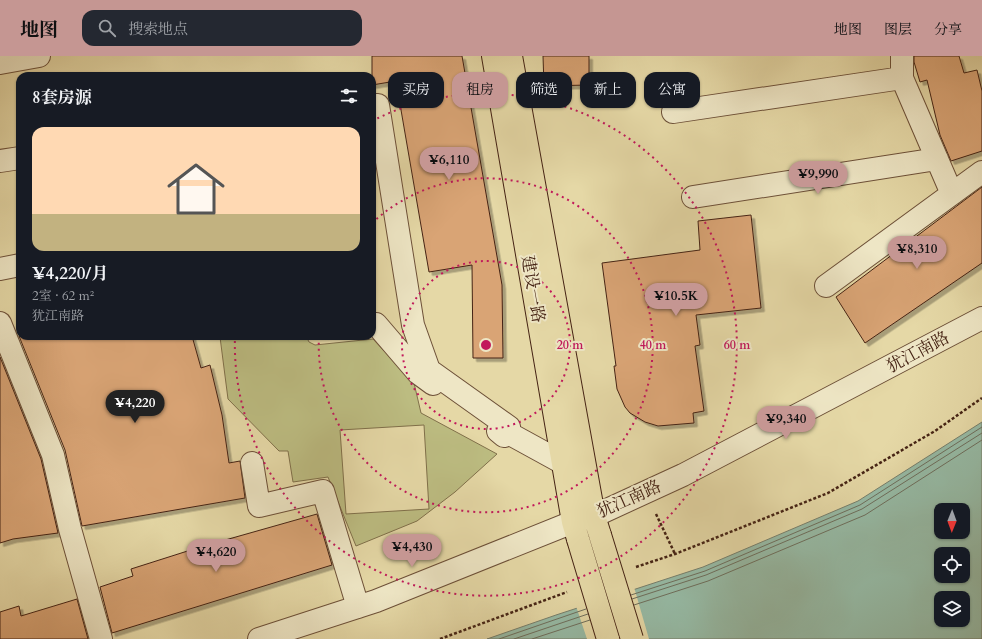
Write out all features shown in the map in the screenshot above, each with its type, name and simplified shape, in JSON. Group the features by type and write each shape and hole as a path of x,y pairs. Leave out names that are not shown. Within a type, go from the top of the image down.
{"main road":[{"name":"建设一路","path":"493,56 563,463 576,530 608,639"},
{"path":"511,56 597,525 632,639"}],"street":[{"path":"0,63 39,56"},
{"path":"902,56 902,78 952,194"},
{"path":"673,112 902,78"},
{"path":"376,104 378,104 413,325 429,370 509,427 510,434"},
{"path":"0,161 16,159"},
{"path":"693,197 937,159"},
{"path":"826,286 982,172"},
{"path":"0,269 16,266"},
{"path":"376,324 397,320 409,301"},
{"name":"犹江南路","path":"259,639 358,607 576,530 597,525 683,474 982,318"},
{"path":"0,323 53,455 70,529 101,639"},
{"path":"376,326 418,373 504,436 510,434 563,463"},
{"path":"252,463 259,506 323,491 358,607"}],"path":[{"path":"632,569 675,554 828,493 935,431 982,398"},
{"path":"656,514 675,554"},
{"path":"440,639 568,592"}],"green space":[{"path":"220,340 308,340 315,345 374,340 414,383 421,413 497,454 455,492 417,521 356,546 328,477 293,482 288,451 279,451 228,399","holes":["424,425 429,509 346,514 340,430"]}],"water":[{"path":"982,422 982,639 487,639 703,567 858,501"}],"pier":[{"path":"634,587 649,639 587,639 576,606"}],"building":[{"path":"372,56 462,56 465,72 452,72 452,108 471,108 502,285 503,358 473,358 472,265 429,272 401,108 444,108 444,72 388,72 388,82 376,84 376,72 372,72"},
{"path":"543,56 589,56 589,72 580,72 580,85 572,85 572,72 544,72"},
{"path":"914,56 959,56 964,73 977,70 982,91 982,151 951,161 940,135 927,80 920,82 914,62"},
{"path":"982,187 982,263 865,343 836,297"},
{"path":"751,215 761,308 696,315 700,345 695,346 704,411 693,413 694,423 658,426 645,422 630,413 625,407 617,389 614,366 616,366 602,263 700,250 698,221"},
{"path":"21,340 193,340 201,368 210,365 222,415 229,463 240,461 245,498 82,526 65,450"},
{"path":"0,357 41,459 58,533 13,539 0,543"},
{"path":"317,514 332,565 112,633 100,587 133,576 131,569 197,548"},
{"path":"77,599 88,639 0,639 0,612 19,606 21,616"}]}
